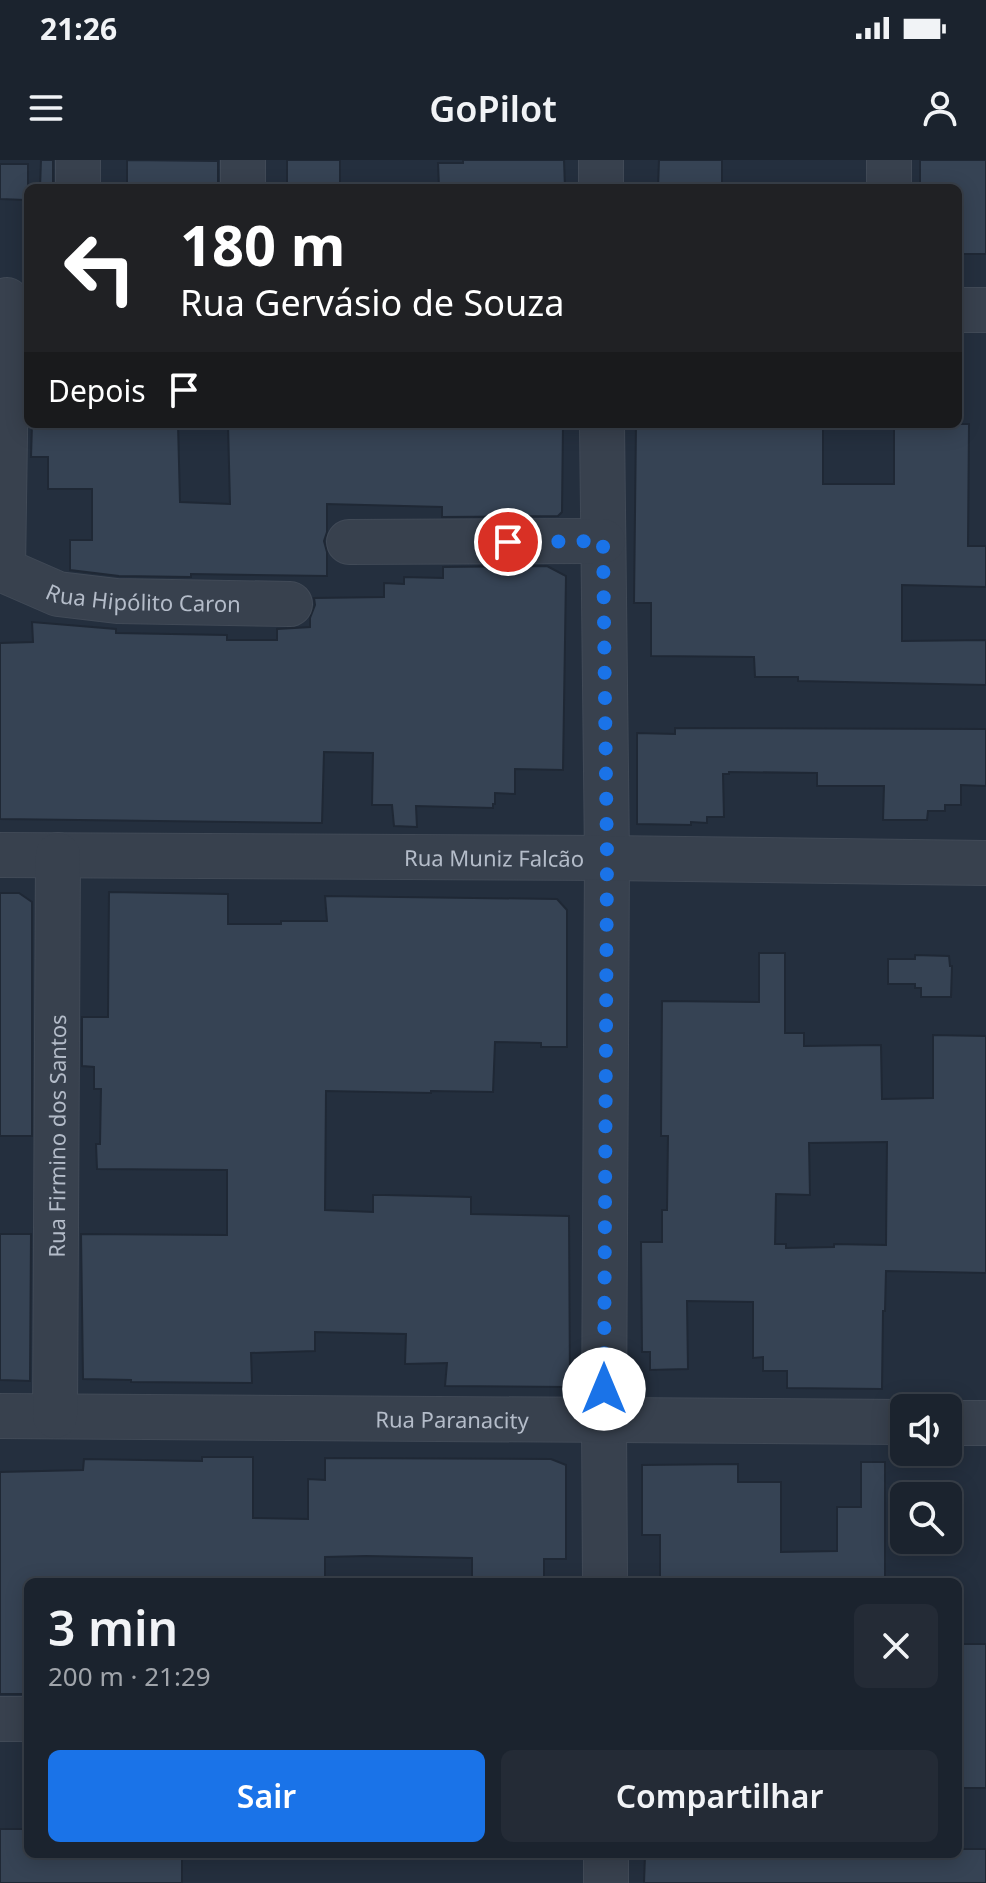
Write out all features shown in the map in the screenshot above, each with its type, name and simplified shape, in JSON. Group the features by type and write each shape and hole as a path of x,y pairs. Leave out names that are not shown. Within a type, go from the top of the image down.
{"street":[{"path":"78,160 78,184"},
{"path":"243,160 243,184"},
{"path":"601,160 601,184"},
{"path":"889,160 889,184"},
{"name":"Rua Hipólito Caron","path":"12,300 1,570 58,594 117,601 290,604"},
{"path":"962,310 986,310"},
{"path":"602,428 607,858 605,1578"},
{"path":"349,542 603,541"},
{"name":"Rua Muniz Falcão","path":"0,855 986,863"},
{"name":"Rua Firmino dos Santos","path":"55,1416 58,855"},
{"name":"Rua Paranacity","path":"0,1416 890,1422"},
{"path":"962,1423 986,1423"},
{"path":"0,1719 24,1719"},
{"path":"606,1858 606,1883"}],"building":[{"path":"41,160 53,160 53,184 40,184"},
{"path":"127,160 218,161 218,184 127,184"},
{"path":"287,160 340,160 340,184 287,184"},
{"path":"463,160 564,160 565,184 439,184 438,163 463,163"},
{"path":"659,160 722,160 722,184 658,184"},
{"path":"920,160 986,160 986,254 962,254 962,184 920,184"},
{"path":"0,164 28,164 24,200 0,199"},
{"path":"962,424 969,424 968,546 986,546 986,587 902,585 902,641 986,640 986,685 798,681 798,677 755,677 754,657 651,656 651,603 634,603 636,428 823,428 823,484 894,484 894,428 962,428"},
{"path":"32,428 178,428 180,502 230,504 228,428 563,428 562,512 558,516 442,517 442,507 327,504 324,541 327,576 119,576 70,570 70,540 92,540 92,489 48,489 48,457 31,457"},
{"path":"547,566 566,576 563,770 515,769 515,794 495,793 493,808 416,806 417,827 394,826 392,805 372,805 373,753 324,752 322,823 0,819 0,643 33,642 32,622 116,629 116,633 227,635 227,640 277,640 277,629 310,627 314,598 384,597 384,583 404,584 404,577 443,578 443,567"},
{"path":"675,728 986,729 986,786 961,785 961,805 945,805 945,811 928,811 927,820 883,820 884,786 817,786 817,773 729,772 723,774 724,817 707,817 707,823 691,822 691,825 637,824 637,733 675,734"},
{"path":"109,892 228,894 228,924 327,921 325,896 557,899 567,910 567,1047 495,1042 493,1092 326,1091 325,1210 373,1212 373,1195 471,1197 471,1214 569,1216 570,1387 445,1386 447,1363 405,1364 406,1334 315,1332 315,1351 251,1353 252,1383 83,1379 81,1234 227,1235 227,1170 97,1169 101,1089 94,1089 94,1067 82,1066 82,1017 108,1017"},
{"path":"0,893 19,893 32,902 32,1136 0,1136"},
{"path":"759,953 785,953 785,1033 804,1033 804,1046 881,1045 882,1099 933,1098 933,1035 986,1036 986,1273 886,1271 882,1389 787,1388 787,1371 763,1371 763,1357 753,1358 753,1302 687,1301 688,1369 650,1370 650,1352 642,1352 641,1242 662,1242 662,1210 667,1210 668,1136 661,1136 662,1001 759,1002","holes":["887,1142 886,1245 834,1244 834,1247 786,1248 786,1244 775,1244 776,1194 810,1195 809,1143"]},
{"path":"915,955 949,956 952,966 951,997 921,997 921,988 915,988 915,984 888,984 888,959 915,959"},
{"path":"0,1234 31,1234 30,1381 0,1380"},
{"path":"202,1457 253,1457 253,1518 308,1519 308,1479 325,1480 325,1458 551,1459 566,1465 566,1559 544,1559 544,1578 472,1578 472,1558 366,1556 325,1557 325,1578 24,1578 24,1694 0,1694 0,1472 83,1470 84,1459 202,1461"},
{"path":"861,1462 885,1462 885,1578 660,1578 660,1535 642,1535 642,1465 738,1464 738,1482 781,1482 781,1552 837,1551 837,1507 861,1507"},
{"path":"962,1644 986,1644 986,1788 962,1788"},
{"path":"0,1829 24,1829 24,1858 182,1858 182,1883 0,1883"},
{"path":"962,1849 986,1849 986,1883 644,1883 645,1858 962,1858"}],"route":[{"path":"508,542 603,541 607,858 604,1389"}]}
